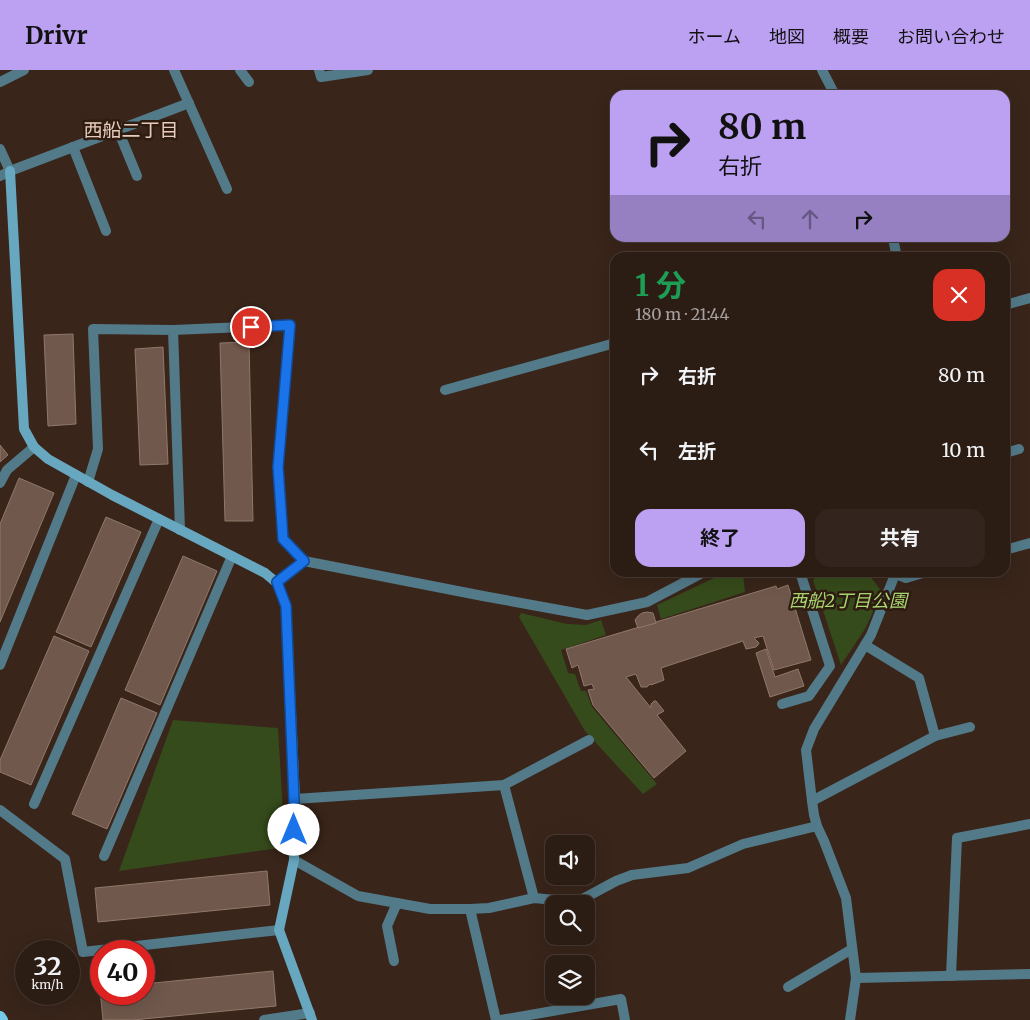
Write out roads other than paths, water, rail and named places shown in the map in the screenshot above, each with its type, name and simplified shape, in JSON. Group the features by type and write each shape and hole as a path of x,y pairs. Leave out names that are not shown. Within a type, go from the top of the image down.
{"street":[{"path":"0,82 24,70"},
{"path":"174,70 227,189"},
{"path":"240,70 249,82"},
{"path":"320,70 321,77 368,70"},
{"path":"822,70 832,90"},
{"path":"5,174 189,103"},
{"path":"118,130 137,176"},
{"path":"73,147 106,231"},
{"path":"0,149 5,174 24,429 34,447 48,459 88,482 265,573 277,582 286,606 294,799 294,860 279,930 311,1017 264,1020"},
{"path":"1010,304 1030,298"},
{"path":"88,482 98,448 92,329 173,330 290,325 278,467 283,539 304,561 587,614 646,602 694,577"},
{"path":"173,330 180,530"},
{"path":"445,390 610,344"},
{"path":"0,483 7,470 34,447"},
{"path":"1010,451 1018,449"},
{"path":"0,664 76,475"},
{"path":"34,804 159,519"},
{"path":"1010,549 1030,543"},
{"path":"104,856 232,556"},
{"path":"277,582 304,561"},
{"path":"782,704 809,696 830,666 802,577"},
{"path":"850,1020 856,978 846,898 817,826 806,750 814,730 865,645 892,577"},
{"path":"865,645 919,678 935,736"},
{"path":"812,801 935,736 970,726"},
{"path":"294,799 504,785 589,740"},
{"path":"504,785 534,898"},
{"path":"0,810 65,859 83,952 279,930"},
{"path":"951,976 956,838 1030,824"},
{"path":"294,860 358,896 430,909 489,908 534,898 577,902 632,875 688,868 743,844 817,826"},
{"path":"394,961 387,926 397,903"},
{"path":"470,909 496,1020"},
{"path":"788,986 852,949"},
{"path":"856,978 1030,974"},
{"path":"502,1020 621,998 625,1020"}],"district":[{"name":"西船二丁目","path":"131,130"}],"park label":[{"name":"西船2丁目公園","path":"848,601"}]}
